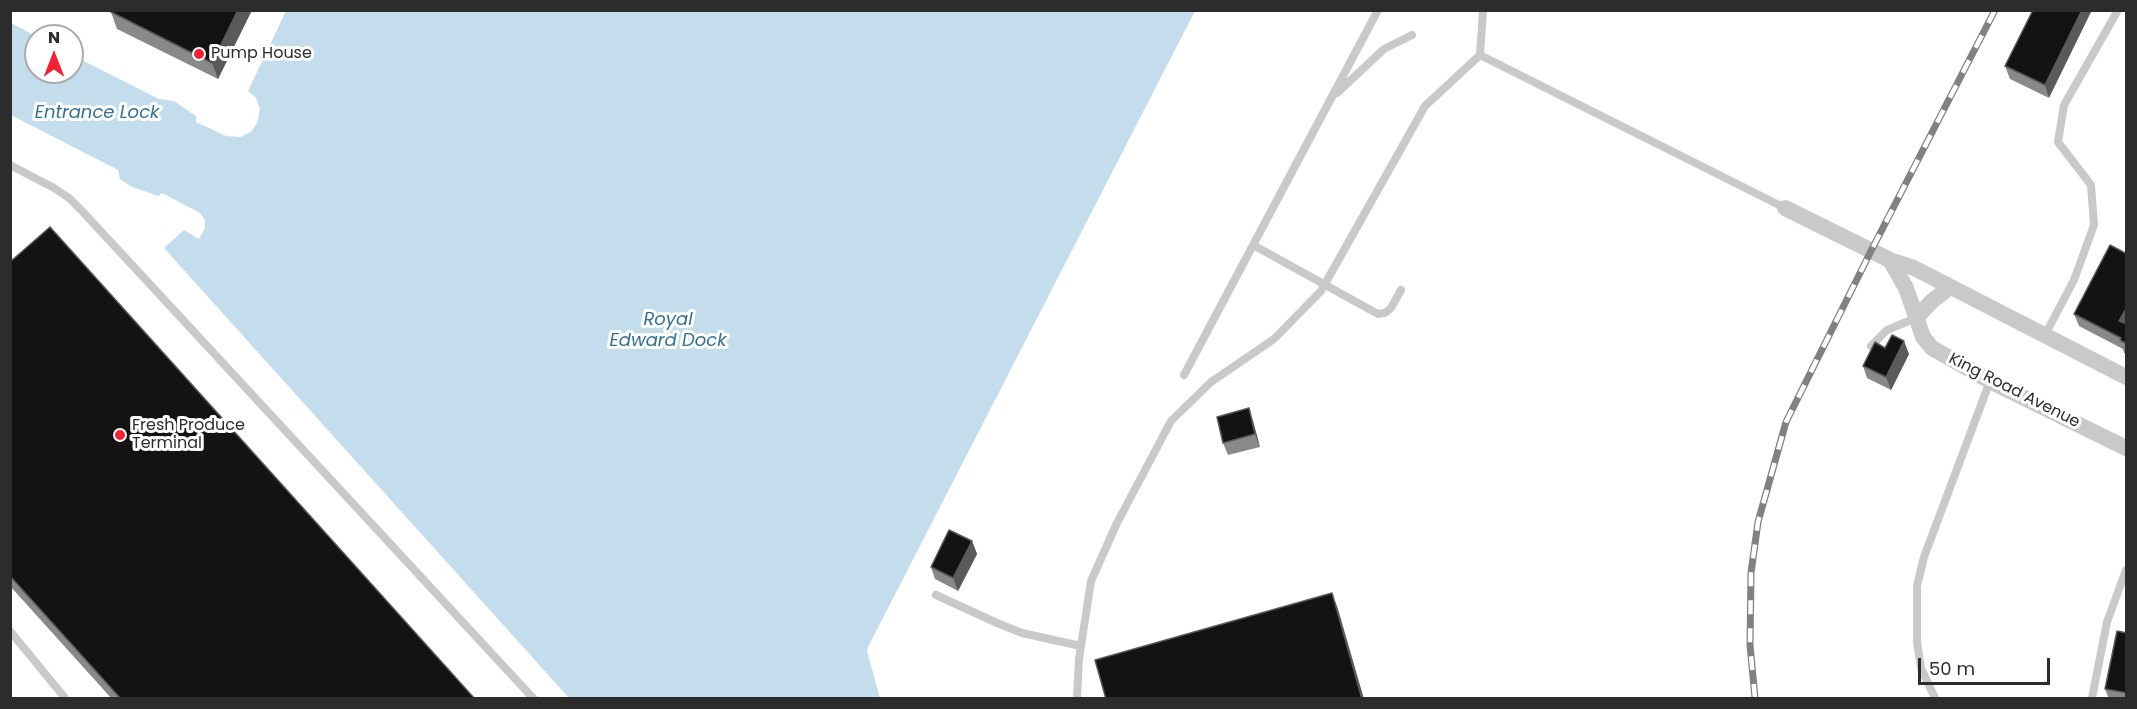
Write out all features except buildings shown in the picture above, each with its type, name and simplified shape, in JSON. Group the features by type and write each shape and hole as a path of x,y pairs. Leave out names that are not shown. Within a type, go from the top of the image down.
{"street":[{"path":"1785,208 1890,260 1914,268 1949,288 2127,377"},
{"name":"King Road Avenue","path":"1890,260 1906,288 1923,336 1932,348 1990,381 2127,448"},
{"path":"1916,318 1932,300 1949,288"}],"lane":[{"path":"1184,375 1378,10"},
{"path":"1077,699 1081,646 1091,581 1117,523 1171,421 1211,382 1274,339 1321,291 1425,106 1480,55 1483,10"},
{"path":"2045,335 2074,280 2094,225 2091,185 2058,142 2064,105 2118,10"},
{"path":"1332,97 1384,49 1412,35"},
{"path":"1480,55 1785,208"},
{"path":"10,165 54,188 69,198 83,212 533,699"},
{"path":"1253,245 1378,314 1390,309 1401,290"},
{"path":"1871,346 1887,330 1916,318"},
{"path":"1935,699 1922,668 1917,642 1917,586 1924,557 1990,381"},
{"path":"2092,699 2107,622 2127,570"},
{"path":"936,596 1022,633 1081,646"},
{"path":"10,631 65,699"}],"water":[{"name":"Royal Edward Dock","path":"286,10 1195,11 868,647 867,651 880,698 569,698 164,248 184,230 199,239 205,228 205,220 200,213 162,193 158,196 130,186 120,179 118,170 11,115 11,23 24,30 24,84 84,84 84,61 159,99 174,101 196,116 196,122 226,136 240,137 251,132 257,123 260,109 256,98 248,91"}],"railway":[{"path":"1755,698 1750,645 1751,573 1758,522 1786,422 1995,10"}],"place":[{"name":"Pump House","path":"199,54"},
{"name":"Fresh Produce Terminal","path":"120,435"}],"water label":[{"name":"Entrance Lock","path":"97,113"}]}
